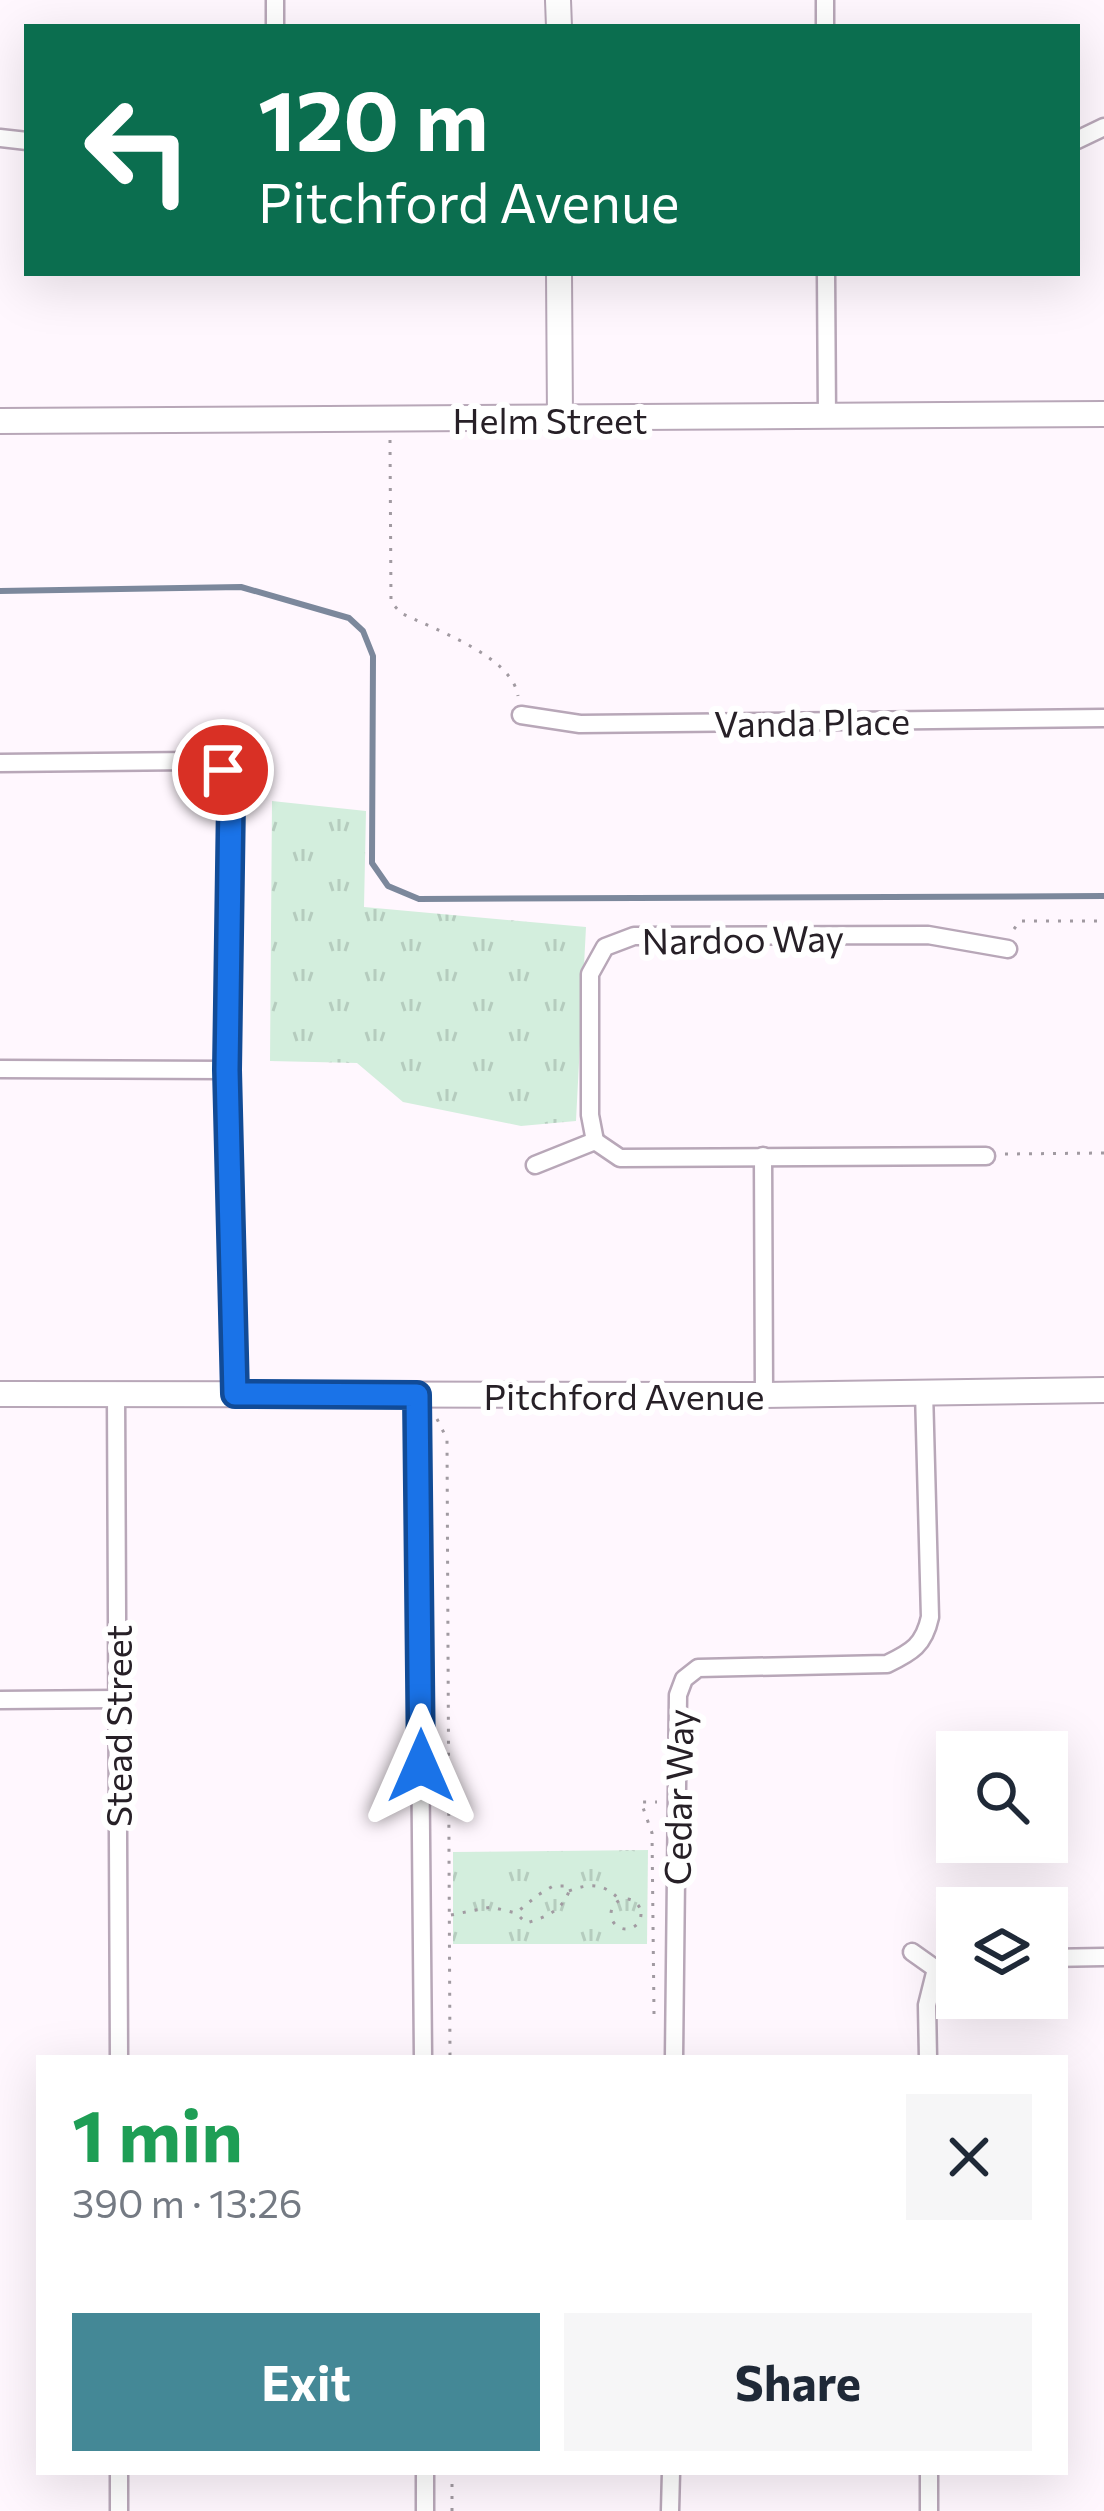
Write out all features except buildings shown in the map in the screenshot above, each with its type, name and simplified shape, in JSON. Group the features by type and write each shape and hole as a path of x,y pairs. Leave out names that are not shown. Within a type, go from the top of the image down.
{"street":[{"path":"560,276 560,419"},
{"path":"826,276 827,418"},
{"name":"Helm Street","path":"0,421 1103,415"},
{"name":"Vanda Place","path":"521,715 580,724 1104,718"},
{"path":"0,763 193,761 223,770 231,801 227,1070 235,1394"},
{"name":"Nardoo Way","path":"595,1141 590,1115 590,974 604,947 634,936 928,935 1007,949"},
{"path":"0,1069 227,1070"},
{"path":"535,1165 595,1141 620,1158 986,1156"},
{"path":"764,1156 764,1395"},
{"name":"Pitchford Avenue","path":"0,1394 235,1394 417,1407 1104,1390"},
{"name":"Cedar Way","path":"674,2055 675,1803 678,1695 684,1679 698,1668 887,1664 914,1651 926,1636 930,1617 924,1391"},
{"name":"Stead Street","path":"116,1394 119,2055"},
{"path":"417,1407 423,2055"},
{"path":"0,1700 117,1699"},
{"path":"912,1952 936,1969 928,2005 928,2055"},
{"path":"1068,1958 1104,1958"},
{"path":"119,2475 119,2511"},
{"path":"424,2475 424,2511"},
{"path":"670,2475 670,2511"},
{"path":"929,2475 929,2511"}],"path":[{"path":"390,420 391,602 401,613 490,657 516,682 521,715"},
{"path":"1016,925 1020,921 1104,921"},
{"path":"986,1156 1104,1154"},
{"path":"417,1407 437,1418 447,1439 450,2055"},
{"path":"654,2014 652,1833 641,1802 675,1803"},
{"path":"569,1891 593,1884 606,1887 620,1900 634,1901 641,1917 635,1926 621,1928 611,1917 620,1900"},
{"path":"516,1913 553,1886 569,1891"},
{"path":"449,1915 491,1907 516,1913 526,1923 545,1917 566,1901 569,1891"},
{"path":"640,1909 652,1904"},
{"path":"452,2475 452,2511"}],"green space":[{"path":"272,801 366,811 364,907 586,927 576,1121 521,1126 403,1102 357,1063 270,1061"},
{"path":"648,1850 647,1944 453,1944 453,1852"}],"waterway":[{"path":"0,591 241,587 349,618 363,631 373,656 372,863 388,886 419,899 1104,896"}],"route":[{"path":"223,770 231,801 227,1070 235,1394 417,1395 421,1766"}]}
